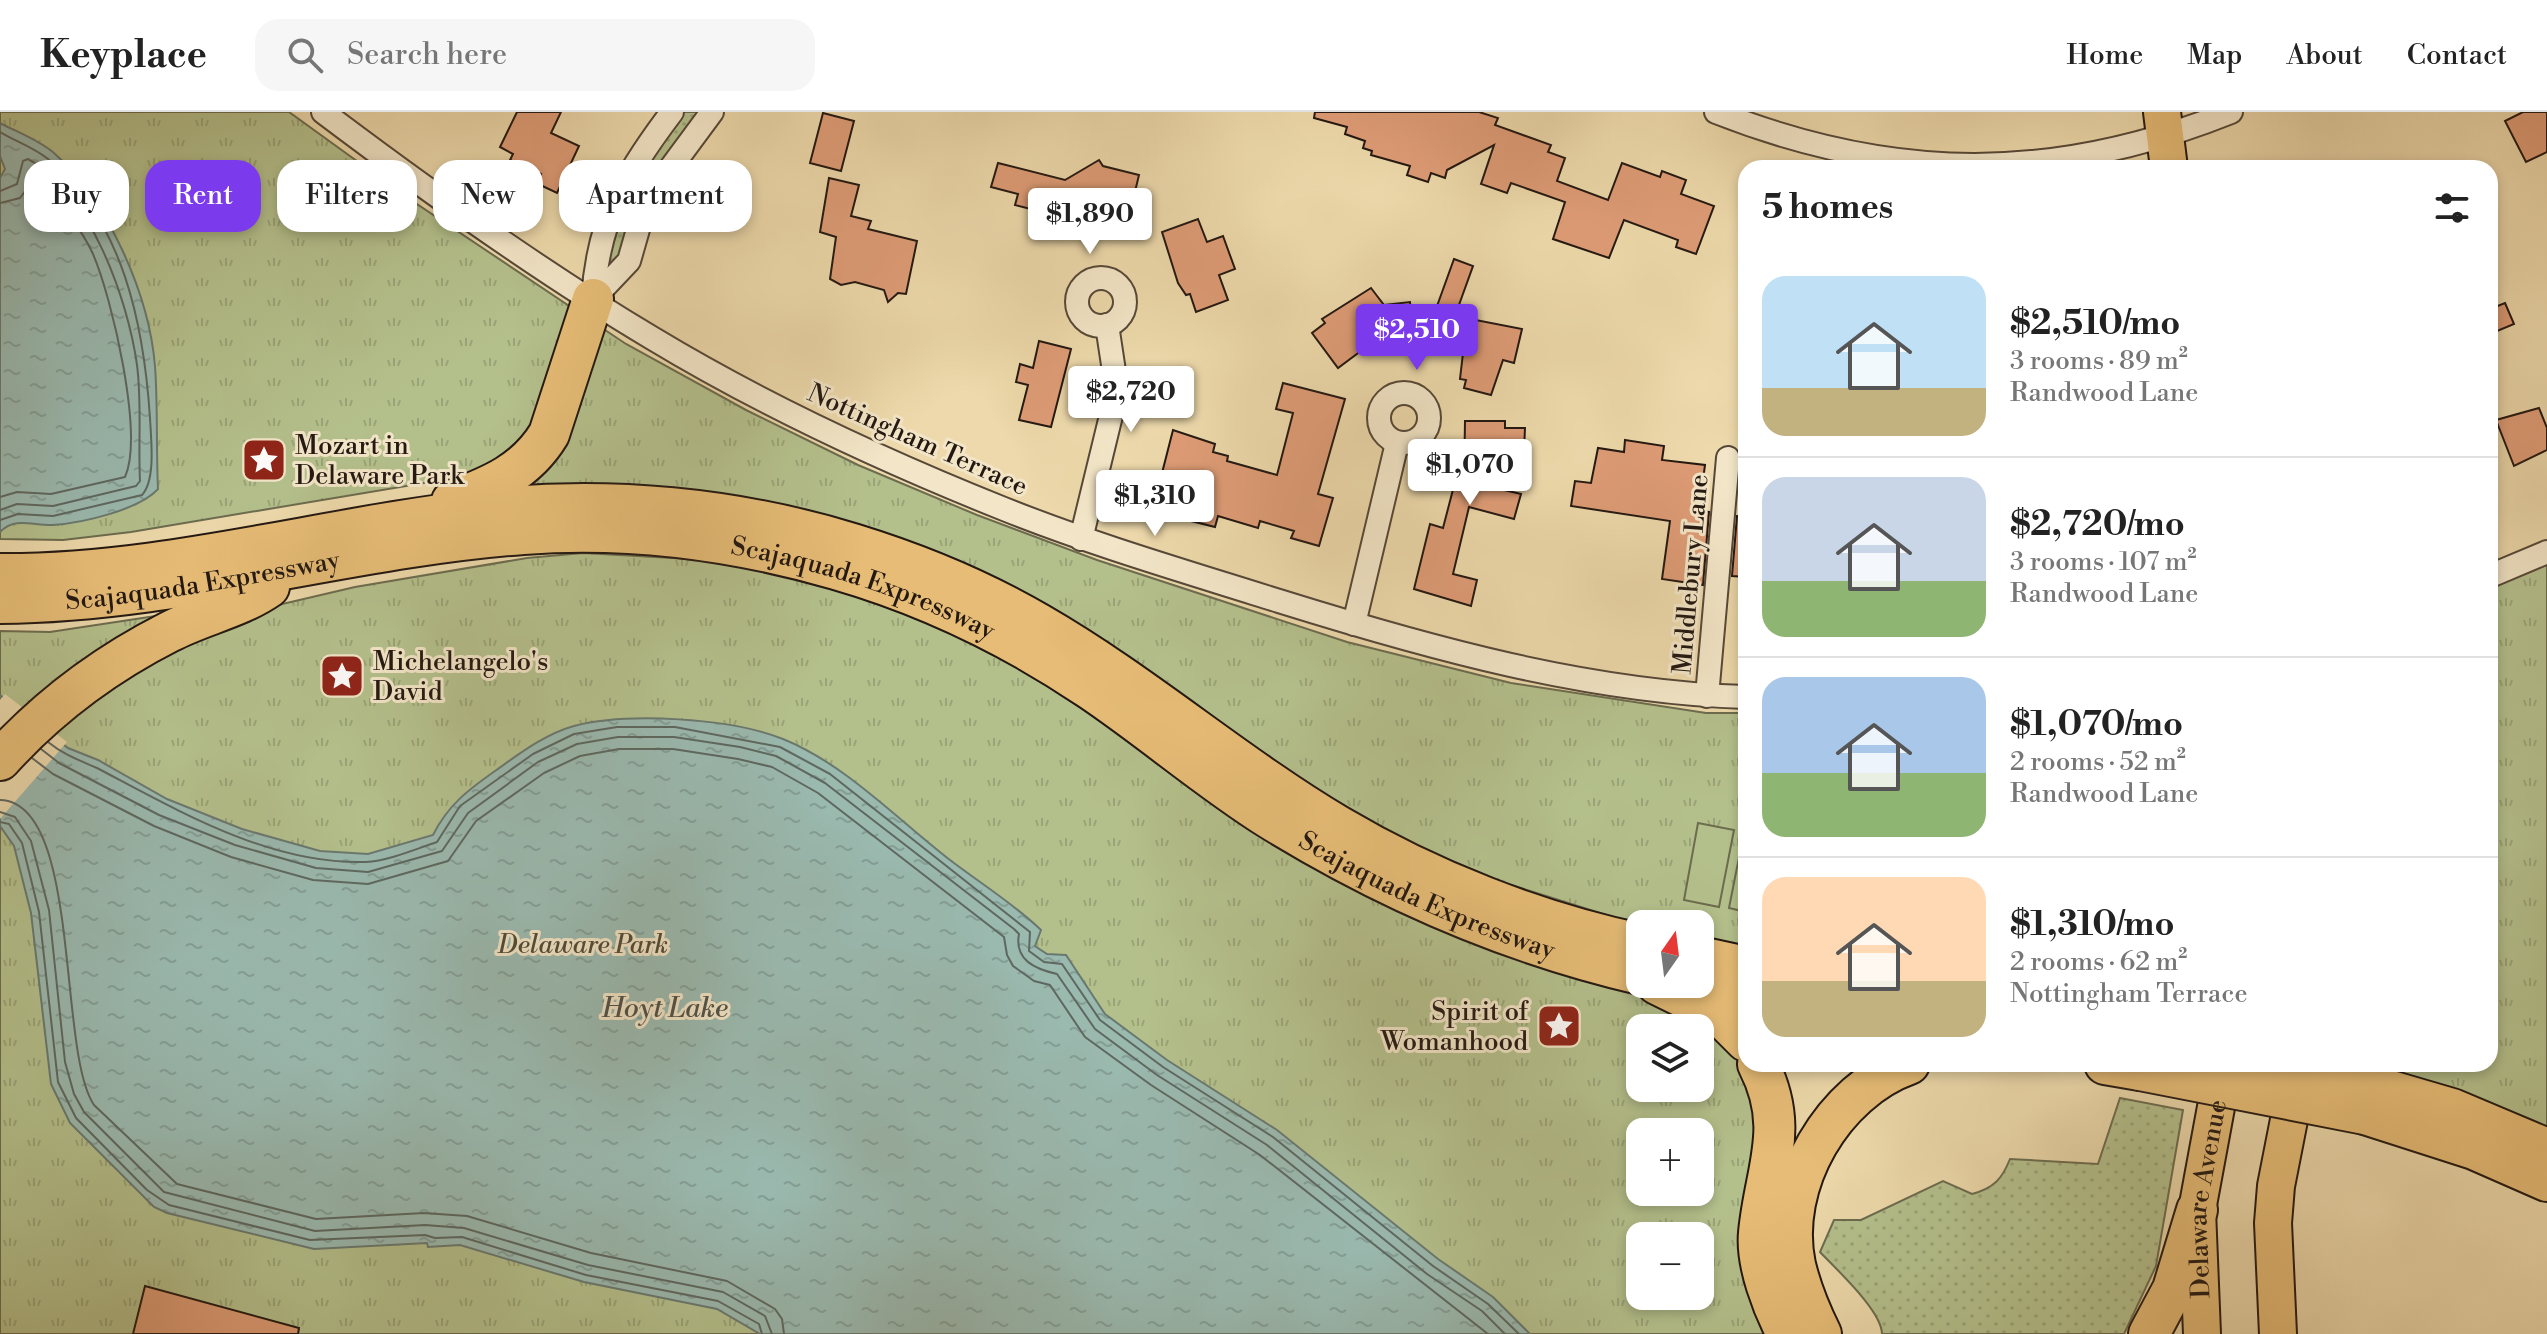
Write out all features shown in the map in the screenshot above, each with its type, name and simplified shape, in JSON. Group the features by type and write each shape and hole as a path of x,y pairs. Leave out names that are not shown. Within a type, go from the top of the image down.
{"highway":[{"path":"403,521 489,487 522,469 539,451 556,416 593,299"},
{"name":"Scajaquada Expressway","path":"0,589 75,573 172,562 403,521 530,505 652,507 774,524 892,557 967,587 1040,625 1109,668 1241,763 1376,847 1470,890 1541,916 1626,961"},
{"name":"Scajaquada Expressway","path":"0,589 66,603 143,595 484,538 601,532 725,544 840,570 917,597 1024,647 1091,690 1266,816 1356,868 1519,941 1626,966"},
{"path":"0,760 38,718 84,682 146,644 206,615 253,598 295,568"},
{"path":"1714,960 1738,965"},
{"path":"1714,990 1738,994"},
{"path":"1691,998 1720,1015 1738,1033"},
{"path":"1761,1072 1775,1104 1776,1134 1759,1235 1769,1288 1787,1334"},
{"path":"1821,1334 1807,1308 1795,1263 1793,1223 1802,1185 1819,1137 1849,1099 1888,1072"},
{"path":"2159,1072 2452,1109 2547,1149"},
{"path":"2285,1072 2368,1100 2547,1181"},
{"path":"2149,1334 2173,1289 2197,1210"}],"main road":[{"name":"Delaware Avenue","path":"2202,1334 2197,1210 2223,1072"},
{"path":"2278,1334 2275,1198 2299,1072"}],"street":[{"name":"Nottingham Terrace","path":"323,112 439,199 677,353 816,425 947,486 1081,539 1354,624 1532,671 1707,696 1738,697"},
{"path":"593,299 596,256 616,195 639,155 672,112"},
{"path":"593,299 629,261 639,226 658,185 712,112"},
{"path":"1716,112 1804,142 1890,160"},
{"path":"2062,160 2119,151 2165,139 2231,112"},
{"path":"1081,539 1117,391 1107,325"},
{"path":"1354,624 1397,443"},
{"name":"Middlebury Lane","path":"1707,696 1728,458"},
{"path":"2498,573 2547,552"}],"green space":[{"path":"0,112 289,112 355,160 277,160 277,232 417,232 417,204 433,215 433,232 459,232 626,344 746,410 858,465 977,515 1097,560 1347,642 1511,683 1706,713 1738,713 1738,946 1714,942 1714,910 1626,910 1626,921 1505,883 1418,847 1288,774 1180,698 527,486 466,476 131,532 63,540 0,539"},
{"path":"679,112 705,112 678,160 649,160"},
{"path":"612,232 638,232 624,258 612,264 608,262"},
{"name":"Delaware Park","path":"583,553 727,561 817,581 948,627 1626,974 1626,998 1672,998 1684,1004 1695,1014 1626,1014 1626,1102 1714,1102 1714,1031 1738,1053 1738,1072 1751,1072 1775,1334 0,1334 0,631 50,632 182,612 261,609 355,587 527,558"},
{"path":"2547,565 2547,1128 2333,1072 2498,1072 2498,582"},
{"path":"1698,823 1734,830 1719,907 1684,900"},
{"path":"1738,862 1738,910 1729,908"},
{"path":"2120,1098 2183,1110 2156,1266 2124,1334 1882,1334 1867,1302 1820,1252 1834,1220 1861,1220 1943,1181 1972,1194 1980,1192 1996,1182 2010,1159 2098,1164"}],"water":[{"path":"0,123 35,140 61,160 24,160 24,232 113,232 122,250 135,280 151,338 156,381 158,489 138,503 109,514 53,525 18,523 0,532 0,178 5,169 0,156"},
{"name":"Hoyt Lake","path":"0,695 68,748 98,760 167,799 242,829 320,851 368,854 433,835 452,807 476,785 533,745 574,726 622,719 679,719 736,726 783,739 849,777 950,860 1030,920 1041,930 1035,946 1047,954 1066,955 1105,1014 1167,1060 1277,1130 1438,1259 1493,1297 1530,1334 760,1334 717,1309 584,1282 460,1245 428,1247 427,1243 314,1249 167,1213 154,1207 70,1123 51,1084 31,913 14,846 0,826"}],"pier":[{"path":"5,694 67,742 0,819 0,700"}],"building":[{"path":"517,112 561,112 551,133 579,146 572,160 559,160 557,193 543,186 543,160 510,160 513,154 500,147"},
{"path":"1315,112 1479,112 1498,118 1495,125 1551,145 1548,152 1565,158 1557,181 1608,200 1622,163 1660,177 1662,171 1686,180 1681,194 1714,206 1696,254 1676,247 1678,240 1624,220 1609,258 1553,239 1565,202 1511,183 1507,193 1481,184 1494,145 1447,170 1445,178 1431,173 1428,182 1407,175 1410,166 1371,155 1372,151 1363,148 1365,141 1345,134 1347,127 1314,118"},
{"path":"2523,112 2547,112 2547,152 2526,162 2505,121"},
{"path":"823,113 854,121 841,171 810,163"},
{"path":"1099,160 1103,166 1139,175 1132,204 1108,198 1089,208 1083,233 1055,225 1058,216 1015,205 1018,194 991,187 998,163 1065,180"},
{"path":"829,178 859,185 851,216 871,221 868,229 917,241 906,294 898,293 888,302 884,290 855,282 841,285 830,279 836,237 820,232"},
{"path":"1198,219 1207,242 1223,236 1235,269 1219,275 1228,300 1196,312 1190,294 1186,295 1178,283 1162,232"},
{"path":"1454,259 1473,266 1455,316 1522,329 1514,363 1503,360 1491,395 1464,388 1466,380 1460,379 1463,353 1429,345 1432,330 1428,331"},
{"path":"1371,288 1384,305 1410,302 1413,332 1381,336 1338,368 1312,333 1325,323 1322,319"},
{"path":"2505,303 2514,324 2498,331 2498,306"},
{"path":"1039,341 1071,349 1051,427 1019,420 1028,385 1016,382 1020,364 1033,368"},
{"path":"1283,383 1345,399 1318,494 1333,498 1319,546 1291,538 1294,531 1260,521 1258,528 1218,516 1215,527 1191,521 1199,486 1161,477 1173,430 1215,444 1213,452 1228,456 1227,461 1277,475 1293,413 1276,409"},
{"path":"2539,408 2547,428 2547,450 2514,466 2498,419"},
{"path":"1465,421 1505,421 1505,428 1525,428 1524,450 1506,449 1500,489 1521,494 1514,519 1469,507 1453,574 1477,580 1471,606 1414,589 1430,524 1443,528 1456,478 1464,480"},
{"path":"1625,440 1664,446 1662,460 1705,465 1699,511 1709,512 1703,585 1662,579 1670,521 1571,506 1575,481 1591,483 1598,448 1624,452"},
{"path":"1737,516 1738,576 1732,576"},
{"path":"145,1286 299,1328 298,1334 133,1334"}],"place":[{"name":"Mozart in Delaware Park","path":"264,460"},
{"name":"Michelangelo's David","path":"342,676"},
{"name":"Spirit of Womanhood","path":"1559,1026"}]}
